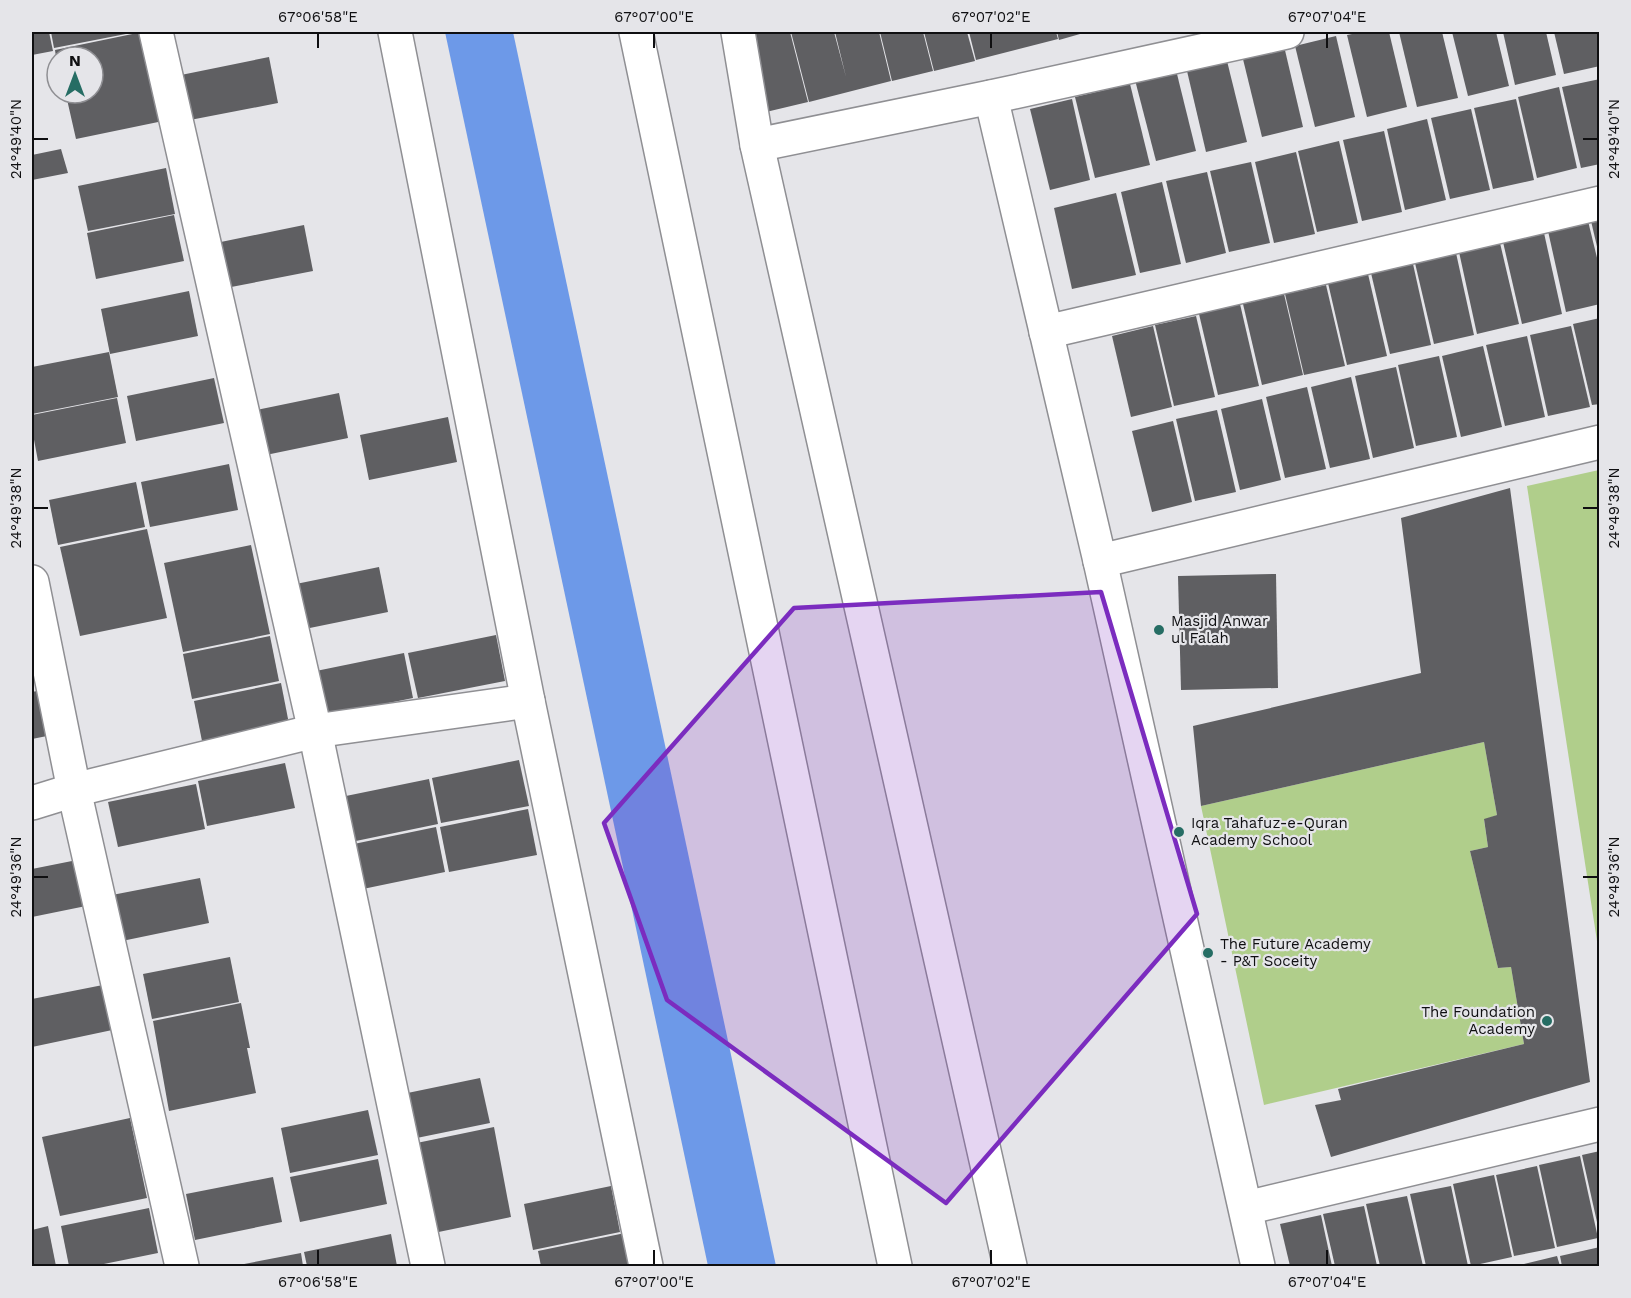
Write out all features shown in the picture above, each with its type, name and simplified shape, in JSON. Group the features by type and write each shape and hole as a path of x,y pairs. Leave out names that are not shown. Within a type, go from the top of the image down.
{"street":[{"path":"156,32 315,731 428,1266"},
{"path":"395,32 528,701 646,1266"},
{"path":"636,32 895,1266"},
{"path":"738,32 757,145 1010,1266"},
{"path":"757,145 991,97 1287,32"},
{"path":"991,97 1100,561 1258,1266"},
{"path":"1046,332 1599,203"},
{"path":"1100,561 1599,442"},
{"path":"32,582 74,790 182,1266"},
{"path":"32,803 74,790 315,731 528,701"},
{"path":"1245,1208 1599,1124"}],"highlighted area":[{"path":"1101,592 1197,914 946,1203 667,1000 604,823 794,608"}],"green space":[{"path":"1600,470 1599,954 1527,486"},
{"path":"1484,742 1497,815 1484,820 1488,847 1470,851 1498,968 1511,967 1524,1044 1264,1105 1201,806"}],"water":[{"path":"445,32 513,32 776,1266 708,1266"}],"building":[{"path":"32,32 49,32 52,45 45,45 45,53 32,55"},
{"path":"51,32 131,33 69,45 53,45"},
{"path":"142,32 163,121 76,139 68,105 105,105 105,45 79,45"},
{"path":"747,32 790,32 808,102 766,112"},
{"path":"791,32 834,32 846,77 835,32 879,32 891,81 809,102"},
{"path":"880,32 923,32 933,71 892,81"},
{"path":"924,32 967,32 975,61 934,71"},
{"path":"969,32 1056,32 1058,39 976,60"},
{"path":"1057,32 1087,32 1059,40"},
{"path":"1362,32 1389,32 1407,107 1367,117 1347,35"},
{"path":"1399,32 1442,32 1458,98 1417,107"},
{"path":"1452,32 1496,32 1509,86 1468,96"},
{"path":"1503,32 1546,32 1556,75 1515,85"},
{"path":"1554,32 1598,32 1600,66 1564,74"},
{"path":"1336,36 1355,117 1315,127 1295,46"},
{"path":"1284,46 1303,127 1262,137 1242,55"},
{"path":"269,57 278,103 190,120 181,75"},
{"path":"1227,61 1247,142 1206,152 1187,71"},
{"path":"1176,70 1196,151 1156,161 1135,80"},
{"path":"1600,79 1600,164 1581,168 1562,87"},
{"path":"1130,84 1150,165 1095,178 1075,97"},
{"path":"1559,87 1577,168 1537,178 1518,97"},
{"path":"1072,99 1090,180 1050,190 1030,109"},
{"path":"1516,99 1534,180 1493,189 1474,108"},
{"path":"1471,109 1490,190 1450,199 1431,118"},
{"path":"1427,119 1446,200 1405,210 1387,129"},
{"path":"1384,131 1402,212 1362,221 1343,140"},
{"path":"1339,141 1358,223 1317,232 1298,151"},
{"path":"61,149 68,173 32,180 32,155"},
{"path":"1296,152 1315,234 1274,243 1255,162"},
{"path":"1251,162 1270,243 1229,252 1210,171"},
{"path":"166,168 175,214 88,231 78,186"},
{"path":"1207,172 1226,253 1186,263 1166,181"},
{"path":"1162,182 1181,264 1140,273 1121,192"},
{"path":"1116,193 1136,275 1072,289 1054,208"},
{"path":"174,215 184,261 96,279 87,233"},
{"path":"1600,219 1600,255 1599,255 1591,221"},
{"path":"1588,221 1600,270 1600,304 1566,312 1548,231"},
{"path":"304,225 313,271 226,288 216,243"},
{"path":"1544,233 1562,314 1522,324 1503,242"},
{"path":"1500,243 1519,324 1477,334 1459,252"},
{"path":"1456,253 1474,335 1434,344 1415,263"},
{"path":"1413,264 1431,345 1390,354 1371,273"},
{"path":"1368,274 1387,356 1347,365 1328,283"},
{"path":"1326,285 1345,366 1304,375 1285,294"},
{"path":"189,291 198,336 110,354 101,309"},
{"path":"1284,294 1303,375 1262,385 1243,304"},
{"path":"1240,304 1259,386 1218,395 1199,314"},
{"path":"1196,316 1215,397 1174,406 1155,325"},
{"path":"1600,318 1600,404 1592,405 1573,324"},
{"path":"1153,326 1172,407 1131,417 1112,336"},
{"path":"1571,326 1590,407 1548,416 1530,335"},
{"path":"1527,336 1545,417 1505,426 1486,345"},
{"path":"1483,346 1502,427 1461,437 1442,356"},
{"path":"109,352 118,397 32,414 32,367"},
{"path":"1439,356 1457,437 1416,446 1398,365"},
{"path":"1396,367 1414,448 1373,458 1355,376"},
{"path":"1351,377 1370,459 1330,468 1311,387"},
{"path":"214,378 224,423 136,441 127,396"},
{"path":"1307,387 1326,469 1285,478 1266,397"},
{"path":"339,393 348,438 261,456 252,411"},
{"path":"117,398 126,443 38,461 32,429 32,415"},
{"path":"1262,399 1281,480 1240,490 1221,409"},
{"path":"1217,410 1236,492 1195,501 1176,419"},
{"path":"448,417 457,462 369,480 360,435"},
{"path":"1173,421 1192,502 1152,512 1132,431"},
{"path":"229,464 238,510 150,527 141,482"},
{"path":"136,482 145,527 58,545 49,500"},
{"path":"1510,488 1590,1082 1331,1157 1315,1105 1341,1100 1338,1089 1524,1044 1511,967 1498,968 1470,851 1488,847 1484,819 1497,815 1484,742 1201,806 1193,726 1421,673 1401,518"},
{"path":"147,529 167,618 80,636 60,547"},
{"path":"251,545 270,634 183,652 164,563"},
{"path":"379,567 388,612 300,630 291,585"},
{"path":"1276,574 1278,688 1181,690 1178,576"},
{"path":"496,635 505,681 418,698 408,653"},
{"path":"270,636 279,681 192,699 183,654"},
{"path":"404,653 413,698 325,716 316,671"},
{"path":"281,683 290,729 203,746 194,701"},
{"path":"47,689 57,734 32,739 32,692"},
{"path":"519,760 529,806 441,823 432,778"},
{"path":"285,763 295,808 207,826 198,781"},
{"path":"429,779 438,824 351,842 341,797"},
{"path":"196,784 205,829 118,847 108,802"},
{"path":"528,809 537,855 449,872 440,827"},
{"path":"436,827 445,872 358,890 349,845"},
{"path":"77,860 86,906 32,917 32,869"},
{"path":"200,878 209,923 122,941 112,895"},
{"path":"230,957 239,1002 152,1019 143,974"},
{"path":"108,984 117,1029 32,1047 32,999"},
{"path":"241,1003 256,1093 169,1111 153,1021"},
{"path":"480,1078 490,1123 402,1141 393,1096"},
{"path":"368,1110 378,1155 290,1173 281,1128"},
{"path":"130,1118 147,1198 60,1216 42,1137"},
{"path":"494,1127 511,1217 424,1235 407,1145"},
{"path":"1600,1151 1600,1231 1599,1231 1582,1155"},
{"path":"1580,1156 1598,1238 1557,1247 1539,1165"},
{"path":"378,1159 387,1204 300,1222 290,1177"},
{"path":"1537,1166 1555,1248 1514,1256 1496,1175"},
{"path":"1494,1175 1512,1257 1471,1266 1453,1184"},
{"path":"273,1177 282,1222 195,1240 186,1194"},
{"path":"611,1186 620,1232 533,1250 524,1204"},
{"path":"1451,1186 1468,1266 1426,1266 1410,1194"},
{"path":"1407,1196 1423,1266 1380,1266 1366,1204"},
{"path":"1364,1206 1377,1266 1335,1266 1323,1214"},
{"path":"149,1208 158,1253 94,1266 69,1266 61,1226"},
{"path":"1321,1215 1332,1266 1290,1266 1280,1224"},
{"path":"48,1226 56,1266 32,1266 32,1230"},
{"path":"625,1233 632,1266 541,1266 538,1251"},
{"path":"391,1234 397,1266 307,1266 304,1252"},
{"path":"1600,1247 1600,1266 1562,1266 1560,1256"},
{"path":"301,1253 303,1266 239,1266 239,1265"},
{"path":"1557,1256 1560,1266 1516,1266"}],"place":[{"name":"Masjid Anwar ul Falah","path":"1159,630"},
{"name":"Iqra Tahafuz-e-Quran Academy School","path":"1179,832"},
{"name":"The Future Academy - P&T Soceity","path":"1208,953"},
{"name":"The Foundation Academy","path":"1547,1021"}]}
